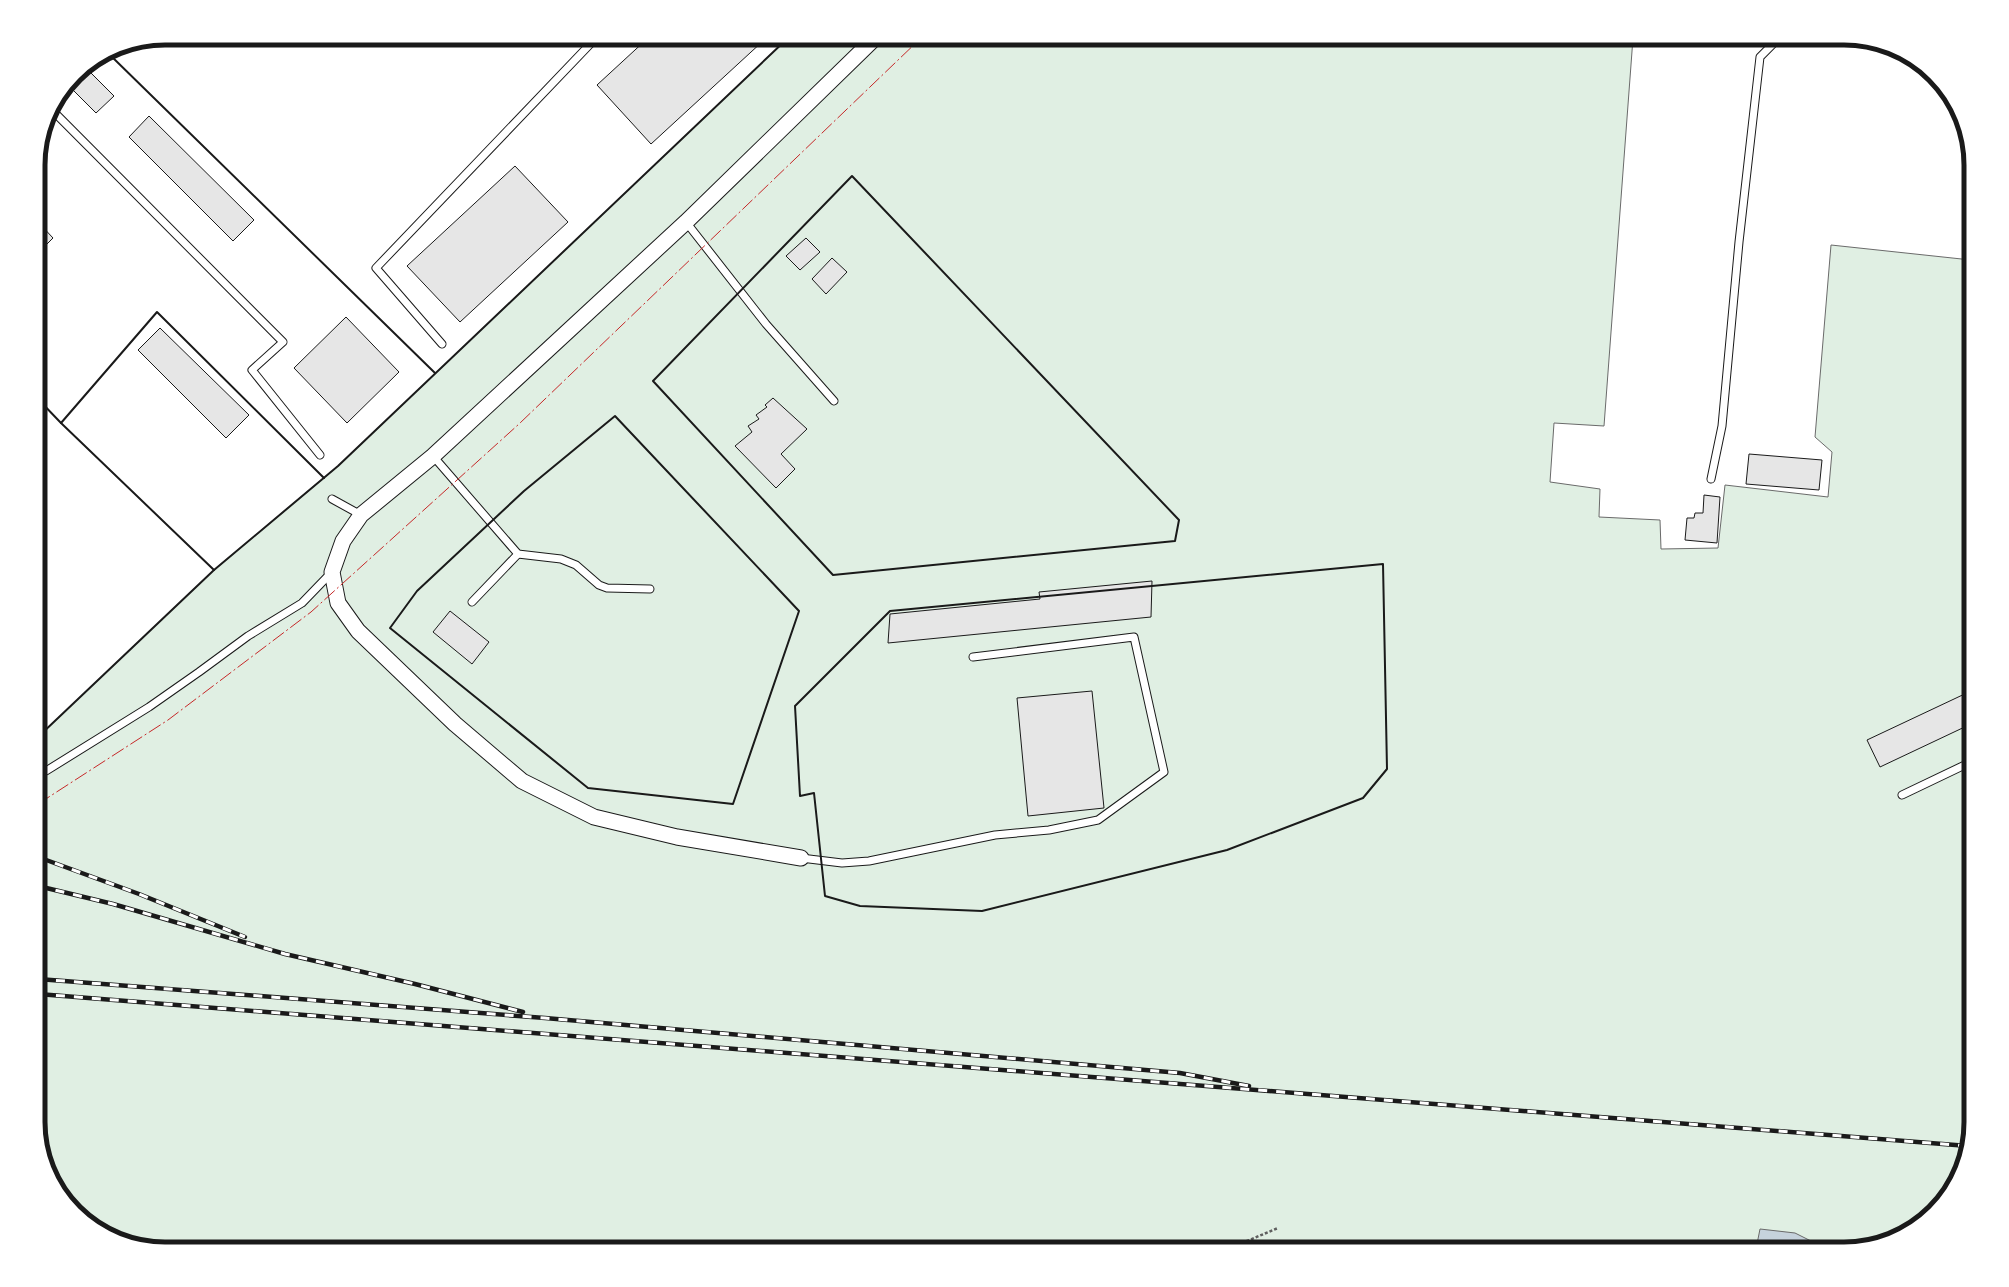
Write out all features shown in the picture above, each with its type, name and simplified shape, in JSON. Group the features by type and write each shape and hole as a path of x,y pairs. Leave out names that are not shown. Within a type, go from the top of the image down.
{"street":[{"path":"801,858 677,837 594,817 522,781 455,724 358,631 338,603 332,572 343,541 361,515 433,456 686,222 868,45"}],"lane":[{"path":"442,344 376,268 589,45"},
{"path":"1711,479 1722,426 1739,242 1760,57 1772,45"},
{"path":"56,114 283,342 252,370 320,455"},
{"path":"686,222 766,324 834,401"},
{"path":"433,456 518,554 561,559 576,565 599,585 607,588 650,589"},
{"path":"332,498 361,515"},
{"path":"472,602 518,554"},
{"path":"46,770 149,707 200,672 248,636 302,603 332,572"},
{"path":"801,858 842,863 869,861 995,836 1049,830 1098,820 1164,772 1134,637 973,657"},
{"path":"1902,795 1964,765"}],"path":[{"path":"1245,1242 1278,1228"}],"green space":[{"path":"781,45 1632,45 1604,426 1554,423 1550,482 1600,489 1599,517 1660,520 1661,549 1718,548 1725,485 1828,497 1832,452 1815,437 1831,245 1964,259 1964,1122 1960,1153 1952,1175 1944,1189 1934,1201 1911,1222 1883,1236 1868,1240 1844,1242 165,1242 134,1238 112,1230 98,1222 86,1212 70,1195 54,1168 47,1146 45,1130 45,730 214,570 338,466"}],"shaded area":[{"path":"1760,1229 1795,1233 1813,1242 1757,1242"}],"building":[{"path":"640,45 759,45 651,144 597,85"},
{"path":"90,72 114,96 96,113 72,89"},
{"path":"149,116 254,220 233,241 129,137"},
{"path":"515,166 568,222 460,322 407,266"},
{"path":"45,229 53,238 45,246"},
{"path":"806,238 820,252 800,270 786,256"},
{"path":"832,258 847,272 826,294 812,279"},
{"path":"346,317 399,372 347,423 294,368"},
{"path":"160,328 249,415 226,438 138,350"},
{"path":"773,398 807,429 781,454 795,469 776,488 735,446 752,432 748,426 759,419 756,415 767,407 765,405"},
{"path":"1749,454 1822,460 1819,490 1746,484"},
{"path":"1704,495 1720,497 1717,543 1685,540 1687,518 1694,518 1695,513 1703,513"},
{"path":"1152,581 1151,617 888,643 890,614 1040,599 1039,592"},
{"path":"450,611 489,642 472,664 433,632"},
{"path":"1092,691 1104,808 1028,816 1017,698"},
{"path":"1964,694 1964,727 1880,767 1867,740"}],"railway":[{"path":"45,860 139,894 245,937"},
{"path":"45,888 113,904 285,954 415,984 523,1012"},
{"path":"45,980 545,1018 1180,1073 1249,1086"},
{"path":"45,995 1962,1145"}],"wall":[{"path":"45,730 214,570 338,466 781,45"},
{"path":"112,57 435,373"},
{"path":"852,176 1179,520 1175,541 833,575 653,381 852,176"},
{"path":"61,423 157,312 324,478"},
{"path":"45,406 214,570"},
{"path":"615,416 799,611 733,804 588,788 390,628 417,591 524,491 615,416"},
{"path":"1383,564 1387,769 1363,798 1227,850 982,911 860,906 825,896 814,793 800,796 795,706 890,611 1383,564"}],"power":[{"path":"45,799 168,720 311,612 519,424 914,45"}]}
